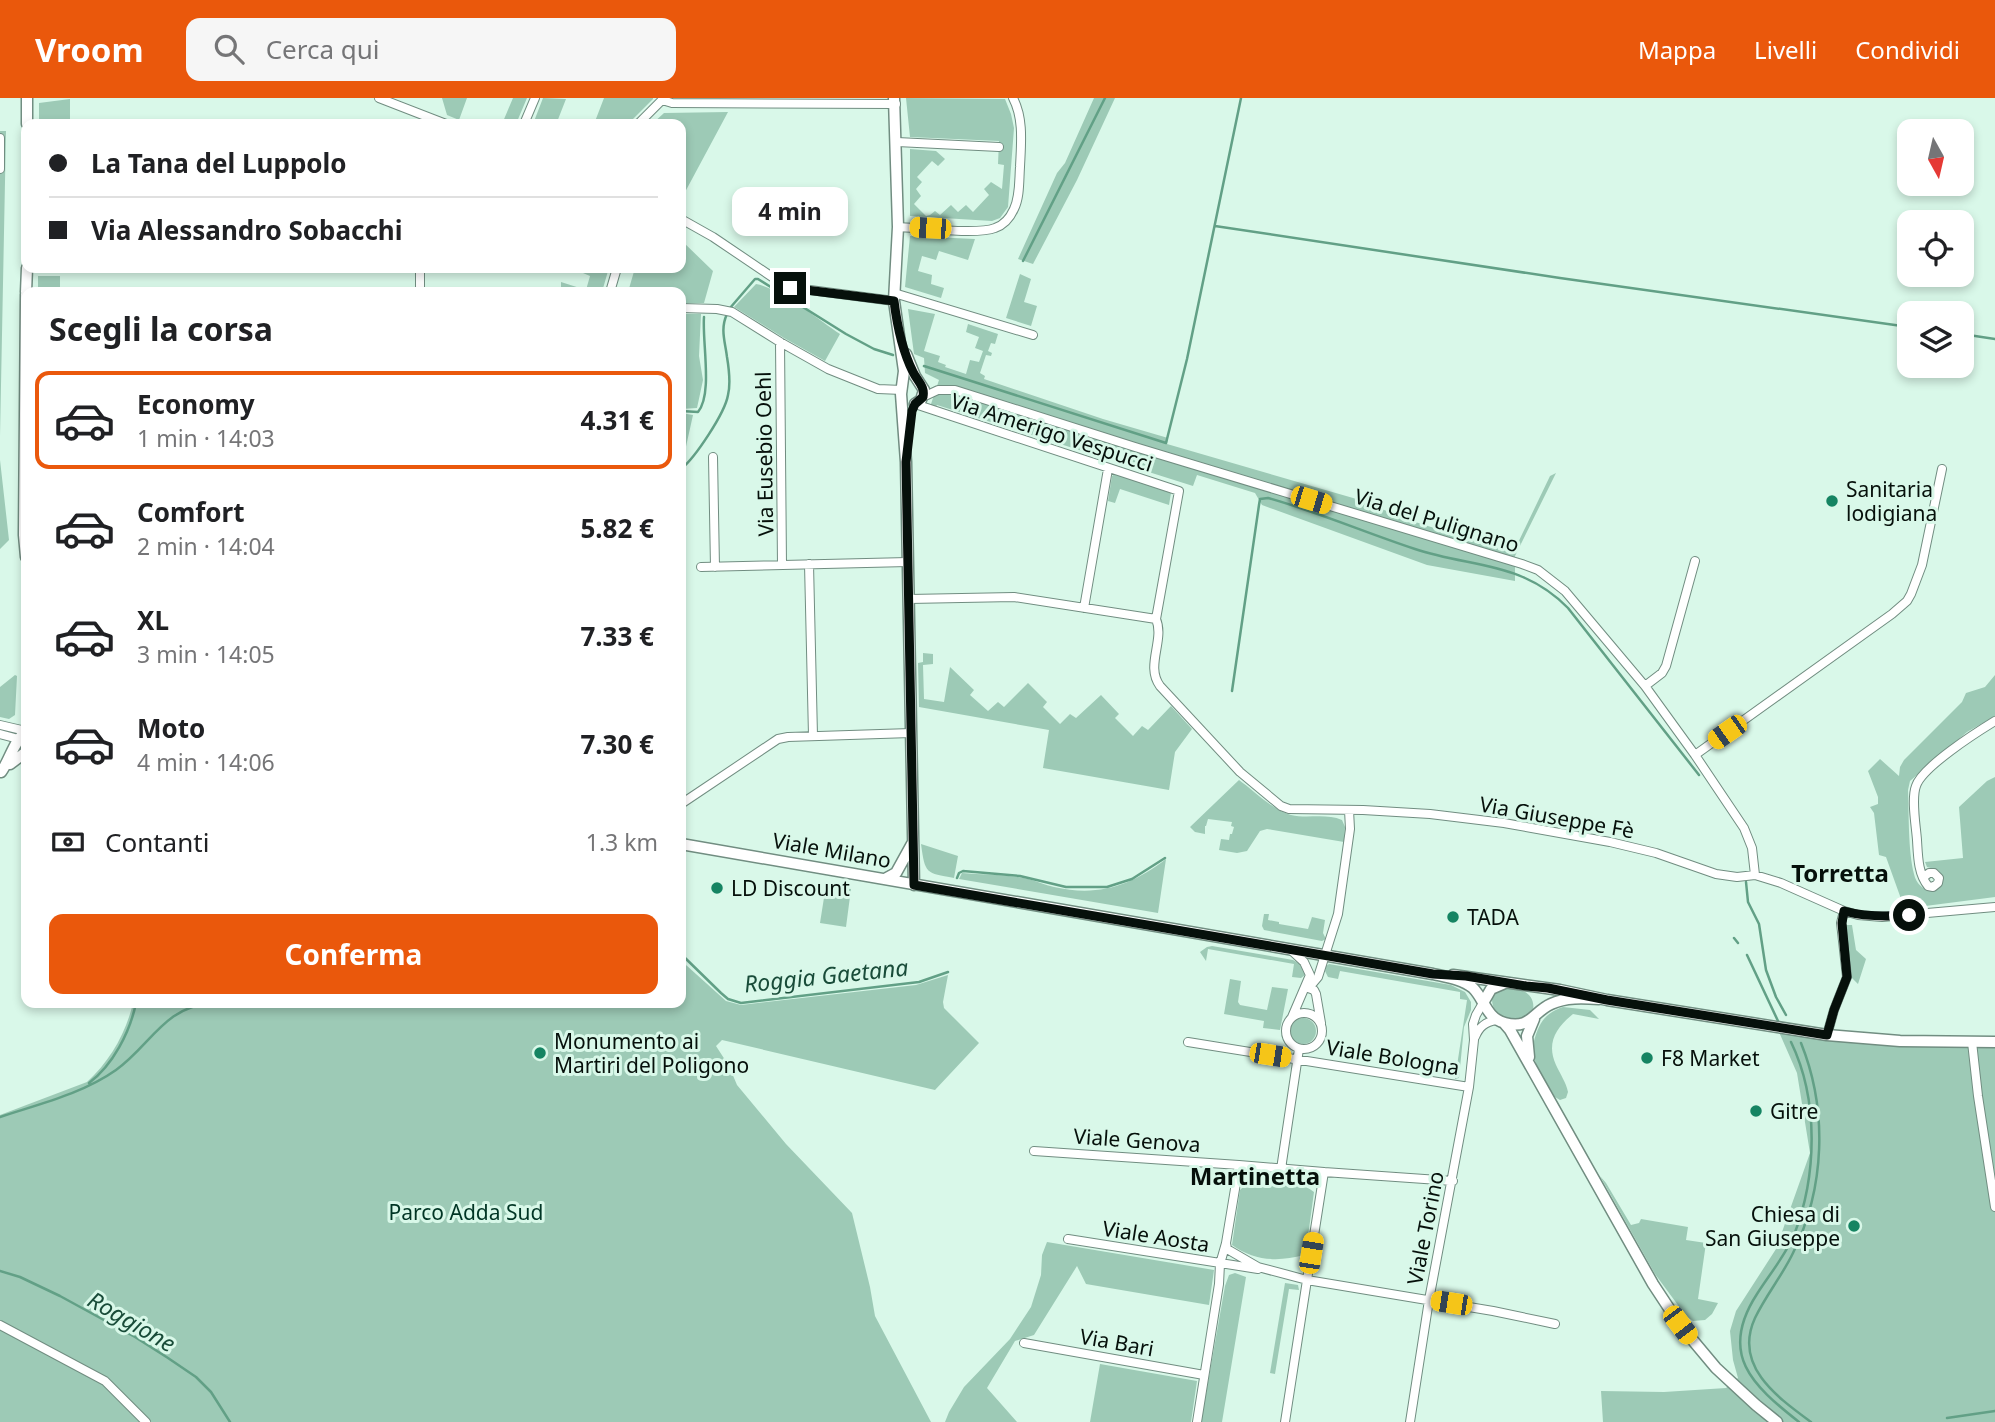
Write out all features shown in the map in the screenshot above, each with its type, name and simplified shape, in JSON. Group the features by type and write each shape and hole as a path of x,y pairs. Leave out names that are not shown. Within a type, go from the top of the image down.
{"street":[{"path":"27,98 27,119"},
{"path":"379,98 433,119"},
{"path":"526,119 535,98"},
{"path":"898,227 987,231 1002,225 1010,217 1018,195 1021,148 1020,116 1013,98"},
{"path":"643,119 661,99 672,103 895,101 898,227 894,297 904,371 902,391 906,462 914,885"},
{"path":"0,138 0,169"},
{"path":"897,142 999,147"},
{"path":"686,222 787,287 894,297 1032,335"},
{"path":"686,309 727,311 823,366 871,387 902,391"},
{"path":"898,328 911,369 924,390 911,417 906,462"},
{"name":"Via Eusebio Oehl","path":"780,342 782,565"},
{"path":"902,391 909,382 920,383"},
{"name":"Via del Pulignano","path":"919,401 938,390 955,390 1538,570 1565,591 1644,686 1695,755 1744,828 1752,848 1755,875"},
{"path":"902,391 908,403 919,401"},
{"name":"Via Amerigo Vespucci","path":"919,401 1108,469 1179,491"},
{"path":"713,457 715,567"},
{"path":"1695,755 1907,601 1922,565 1942,468"},
{"path":"1084,608 1108,469"},
{"name":"Via Giuseppe Fè","path":"1179,491 1157,619 1160,630 1154,668 1156,681 1245,778 1285,808 1430,814 1504,823 1654,852 1716,874 1737,877 1755,875 1858,915 1882,917 1995,907"},
{"path":"1644,686 1662,673 1666,666 1695,561"},
{"path":"701,567 908,562"},
{"path":"810,564 813,736"},
{"path":"909,599 1014,597 1157,619"},
{"path":"1924,877 1919,868 1914,796 1917,783 1954,748 1995,722"},
{"path":"0,725 21,735"},
{"path":"686,801 772,741 783,737 911,733"},
{"path":"2,735 21,736"},
{"path":"2,735 11,743 11,756"},
{"path":"0,772 21,741"},
{"path":"0,772 21,756"},
{"path":"1305,987 1317,979 1338,914 1350,829 1349,810"},
{"path":"885,879 896,873 913,841"},
{"name":"Viale Milano","path":"686,845 1433,974 1466,976 1560,990 1599,999 1827,1035 1873,1040 1995,1042"},
{"path":"1827,1035 1847,977 1842,923 1844,911"},
{"path":"1290,949 1308,969 1310,978 1305,987 1292,1017 1288,1022 1286,1034 1291,1044 1299,1049 1308,1049 1321,1038 1316,994 1314,990 1305,987"},
{"name":"Viale Milano","path":"1433,974 1474,989 1487,1011 1500,1022 1521,1024 1549,1005 1560,1001 1575,998 1599,999"},
{"path":"1483,1003 1491,989 1508,983"},
{"path":"1526,986 1539,999 1536,1016 1528,1032 1527,1043 1532,1070"},
{"name":"Viale Torino","path":"1410,1422 1429,1300 1469,1087 1474,1021 1483,1003"},
{"path":"1292,1017 1310,1014 1321,1026"},
{"path":"1474,1040 1482,1026 1500,1022 1510,1030 1653,1284 1680,1325 1716,1368 1777,1422"},
{"name":"Viale Bologna","path":"1188,1042 1469,1087"},
{"path":"1972,1042 1995,1207"},
{"path":"1281,1169 1299,1049"},
{"name":"Viale Genova","path":"1034,1151 1324,1172"},
{"path":"1197,1422 1220,1264 1226,1243 1238,1165"},
{"path":"1285,1422 1324,1172 1452,1181"},
{"name":"Viale Aosta","path":"1068,1239 1264,1270"},
{"path":"1226,1243 1229,1251 1264,1270 1555,1324"},
{"path":"1219,1284 1226,1271 1238,1267"},
{"path":"0,1325 105,1381 146,1422"},
{"name":"Via Bari","path":"1024,1343 1203,1375"}],"green space":[{"path":"442,98 467,98 459,119 447,115"},
{"path":"513,98 527,98 518,119 504,119"},
{"path":"543,98 566,99 558,119 535,119"},
{"path":"604,98 653,98 633,119 596,119"},
{"path":"906,98 1005,99 1014,128 1008,207 1000,218 992,221 910,216 910,149 936,151 945,159 938,166 932,161 917,177 922,182 916,189 921,196 914,204 926,216 935,211 940,215 951,205 958,212 966,205 973,212 989,195 984,189 991,182 1002,189 1004,165 998,164 999,141 910,137"},
{"path":"1094,98 1115,98 1077,180 1033,264 1018,259 1057,173 1065,163"},
{"path":"70,99 70,119 39,119 39,103"},
{"path":"728,112 686,190 686,119 657,119 664,113"},
{"path":"0,131 6,131 0,436"},
{"path":"910,236 975,239 968,260 939,251 936,260 922,256 918,271 932,275 931,284 944,288 941,298 905,287"},
{"path":"686,245 713,271 704,303 686,303 686,287 629,287 634,273 686,273"},
{"path":"583,273 607,273 603,287 587,287 590,276"},
{"path":"1020,274 1031,279 1024,302 1037,306 1031,326 1006,318"},
{"path":"38,276 60,276 60,287 38,287"},
{"path":"561,282 577,287 561,287"},
{"path":"756,284 788,298 840,334 825,361 734,307"},
{"path":"908,309 935,314 924,351 940,356 938,362 946,365 945,367 966,374 970,360 979,362 983,351 975,348 979,337 966,332 968,324 998,334 995,344 991,343 988,351 992,353 991,356 986,355 980,373 985,376 984,379 1168,438 1167,444 1360,500 1431,527 1515,549 1550,476 1556,473 1515,556 1515,581 1427,565 1262,505 1255,493 1197,475 1193,486 937,405 935,408 930,407 939,380 925,373 924,358 914,354"},
{"path":"686,314 701,314 699,356 703,380 697,408 686,409"},
{"path":"686,414 693,415 686,446"},
{"path":"0,460 9,540 0,549"},
{"path":"1115,474 1171,493 1169,505 1120,489 1115,503 1108,501 1112,476"},
{"path":"923,653 933,654 933,664 923,665 924,699 944,702 950,667 974,690 970,695 988,711 998,702 1004,707 1028,683 1047,702 1043,707 1060,724 1070,714 1076,718 1101,695 1119,714 1115,718 1133,736 1142,726 1148,730 1171,706 1192,729 1175,752 1169,790 1043,768 1049,730 919,707 918,663 923,662"},
{"path":"15,675 15,715 9,719 0,717 0,687"},
{"path":"1995,675 1995,716 1967,732 1910,781 1908,790 1914,874 1921,887 1933,890 1942,885 1942,875 1938,870 1927,867 1925,862 1963,858 1959,807 1995,777 1995,897 1902,909 1886,857 1879,855 1874,813 1870,807 1878,804 1878,797 1868,771 1880,759 1899,776 1904,760 1962,702 1966,693 1985,687"},
{"path":"1239,780 1284,813 1342,820 1345,827 1344,842 1267,829 1260,831 1247,851 1237,853 1219,850 1221,839 1229,840 1232,834 1232,822 1208,819 1205,834 1195,832 1190,827"},
{"path":"921,844 958,856 954,878 928,870"},
{"path":"1166,859 1158,913 959,879 962,873 1003,875 1070,890 1100,890 1140,876"},
{"path":"826,885 851,889 846,927 820,923"},
{"path":"1264,914 1269,914 1268,920 1279,924 1308,929 1312,917 1325,920 1323,933 1326,939 1322,941 1264,930"},
{"path":"1845,925 1852,925 1856,950 1866,959 1858,984 1852,978"},
{"path":"1212,946 1293,960 1300,964 1305,975 1301,978 1292,977 1294,964 1208,949 1206,961 1200,952"},
{"path":"1329,964 1451,985 1465,992 1471,1002 1471,1010 1464,1027 1459,1078 1455,1079 1467,1000 1460,999 1460,992 1340,971 1338,979 1328,977 1325,971"},
{"name":"Parco Adda Sud","path":"686,965 726,1001 741,1005 916,985 948,975 944,1008 979,1043 935,1090 722,1040 716,1046 737,1085 786,1144 852,1213 875,1316 931,1422 0,1422 0,1115 87,1082 116,1046 131,1008 686,1008"},
{"path":"1230,979 1241,981 1238,1002 1240,1005 1267,1010 1272,987 1288,989 1280,1030 1263,1028 1264,1021 1224,1014"},
{"path":"1504,988 1526,992 1532,999 1533,1011 1521,1018 1502,1016 1493,1007 1492,999 1497,991"},
{"path":"1563,1007 1590,1010 1599,1019 1573,1014 1554,1037 1553,1057 1568,1092 1566,1098 1560,1100 1555,1097 1539,1070 1531,1041 1534,1041 1547,1016"},
{"path":"1303,1018 1312,1022 1316,1031 1312,1040 1303,1044 1294,1040 1290,1031 1294,1022"},
{"path":"1779,1032 1846,1042 1995,1046 1995,1422 1603,1422 1601,1391 1664,1392 1726,1388 1738,1378 1730,1331 1736,1311 1776,1249 1810,1153 1797,1073"},
{"path":"1600,1176 1631,1225 1639,1223 1641,1219 1688,1227 1686,1240 1706,1243 1698,1299 1718,1303 1705,1320 1693,1321 1686,1316 1655,1274"},
{"path":"1257,1182 1294,1183 1314,1192 1304,1255 1266,1259 1232,1245 1240,1190"},
{"path":"1047,1242 1214,1270 1209,1305 1086,1284 1077,1266 1034,1335 1015,1341 987,1388 1017,1422 945,1422 964,1387 1010,1339 1031,1307"},
{"path":"1235,1273 1246,1277 1222,1422 1201,1422 1225,1286 1229,1275"},
{"path":"1285,1283 1298,1285 1299,1290 1289,1289 1275,1374 1270,1373"},
{"path":"1100,1364 1197,1381 1191,1422 1090,1422"}],"waterway":[{"path":"1023,261 1105,98"},
{"path":"924,366 1166,443 1187,359 1241,98"},
{"path":"1215,226 1897,325"},
{"path":"730,308 755,279 758,279 846,334 874,349 893,355"},
{"path":"686,464 709,435 726,403 730,381 723,330 727,314"},
{"path":"686,411 698,412 705,393 704,317"},
{"path":"1974,336 1995,339"},
{"path":"1232,691 1260,499 1268,498 1415,549 1514,574 1551,593 1568,608 1699,775"},
{"name":"Roggia Gaetana","path":"957,878 963,871 1020,876 1066,887 1107,887 1132,879 1165,858"},
{"path":"1746,882 1748,902 1759,924 1766,970 1786,1015"},
{"path":"1734,938 1738,943"},
{"path":"1747,955 1778,1021"},
{"name":"Roggia Gaetana","path":"686,959 728,999 741,1003 919,982 948,972"},
{"path":"89,1083 113,1057 130,1025 135,1008"},
{"name":"Roggia Gaetana","path":"0,1117 60,1098 103,1078 128,1060 169,1020 190,1008"},
{"path":"1791,1042 1807,1088 1810,1113 1812,1138 1807,1188 1794,1235 1757,1294 1740,1334 1746,1367 1755,1381 1799,1422"},
{"path":"1801,1043 1816,1095 1819,1122 1817,1176 1804,1228 1784,1270 1755,1318 1750,1335 1750,1351 1762,1379 1785,1402 1811,1422"},
{"name":"Roggione","path":"0,1271 20,1277 60,1296 168,1358 196,1377 211,1392 230,1422"},
{"path":"1947,1418 1995,1411"}],"place":[{"name":"Sanitaria lodigiana","path":"1832,501"},
{"name":"LD Discount","path":"717,888"},
{"name":"TADA","path":"1453,917"},
{"name":"Monumento ai Martiri del Poligono","path":"540,1053"},
{"name":"F8 Market","path":"1647,1058"},
{"name":"Gitre","path":"1756,1111"},
{"name":"Chiesa di San Giuseppe","path":"1854,1226"}],"district":[{"name":"Torretta","path":"1840,872"},
{"name":"Martinetta","path":"1255,1175"}],"route":[{"path":"790,288 894,301 898,328 911,369 924,390 923,397 915,404 911,417 906,462 914,885 1433,974 1548,988 1827,1035 1847,977 1842,933 1844,911 1882,917 1909,915"}]}
